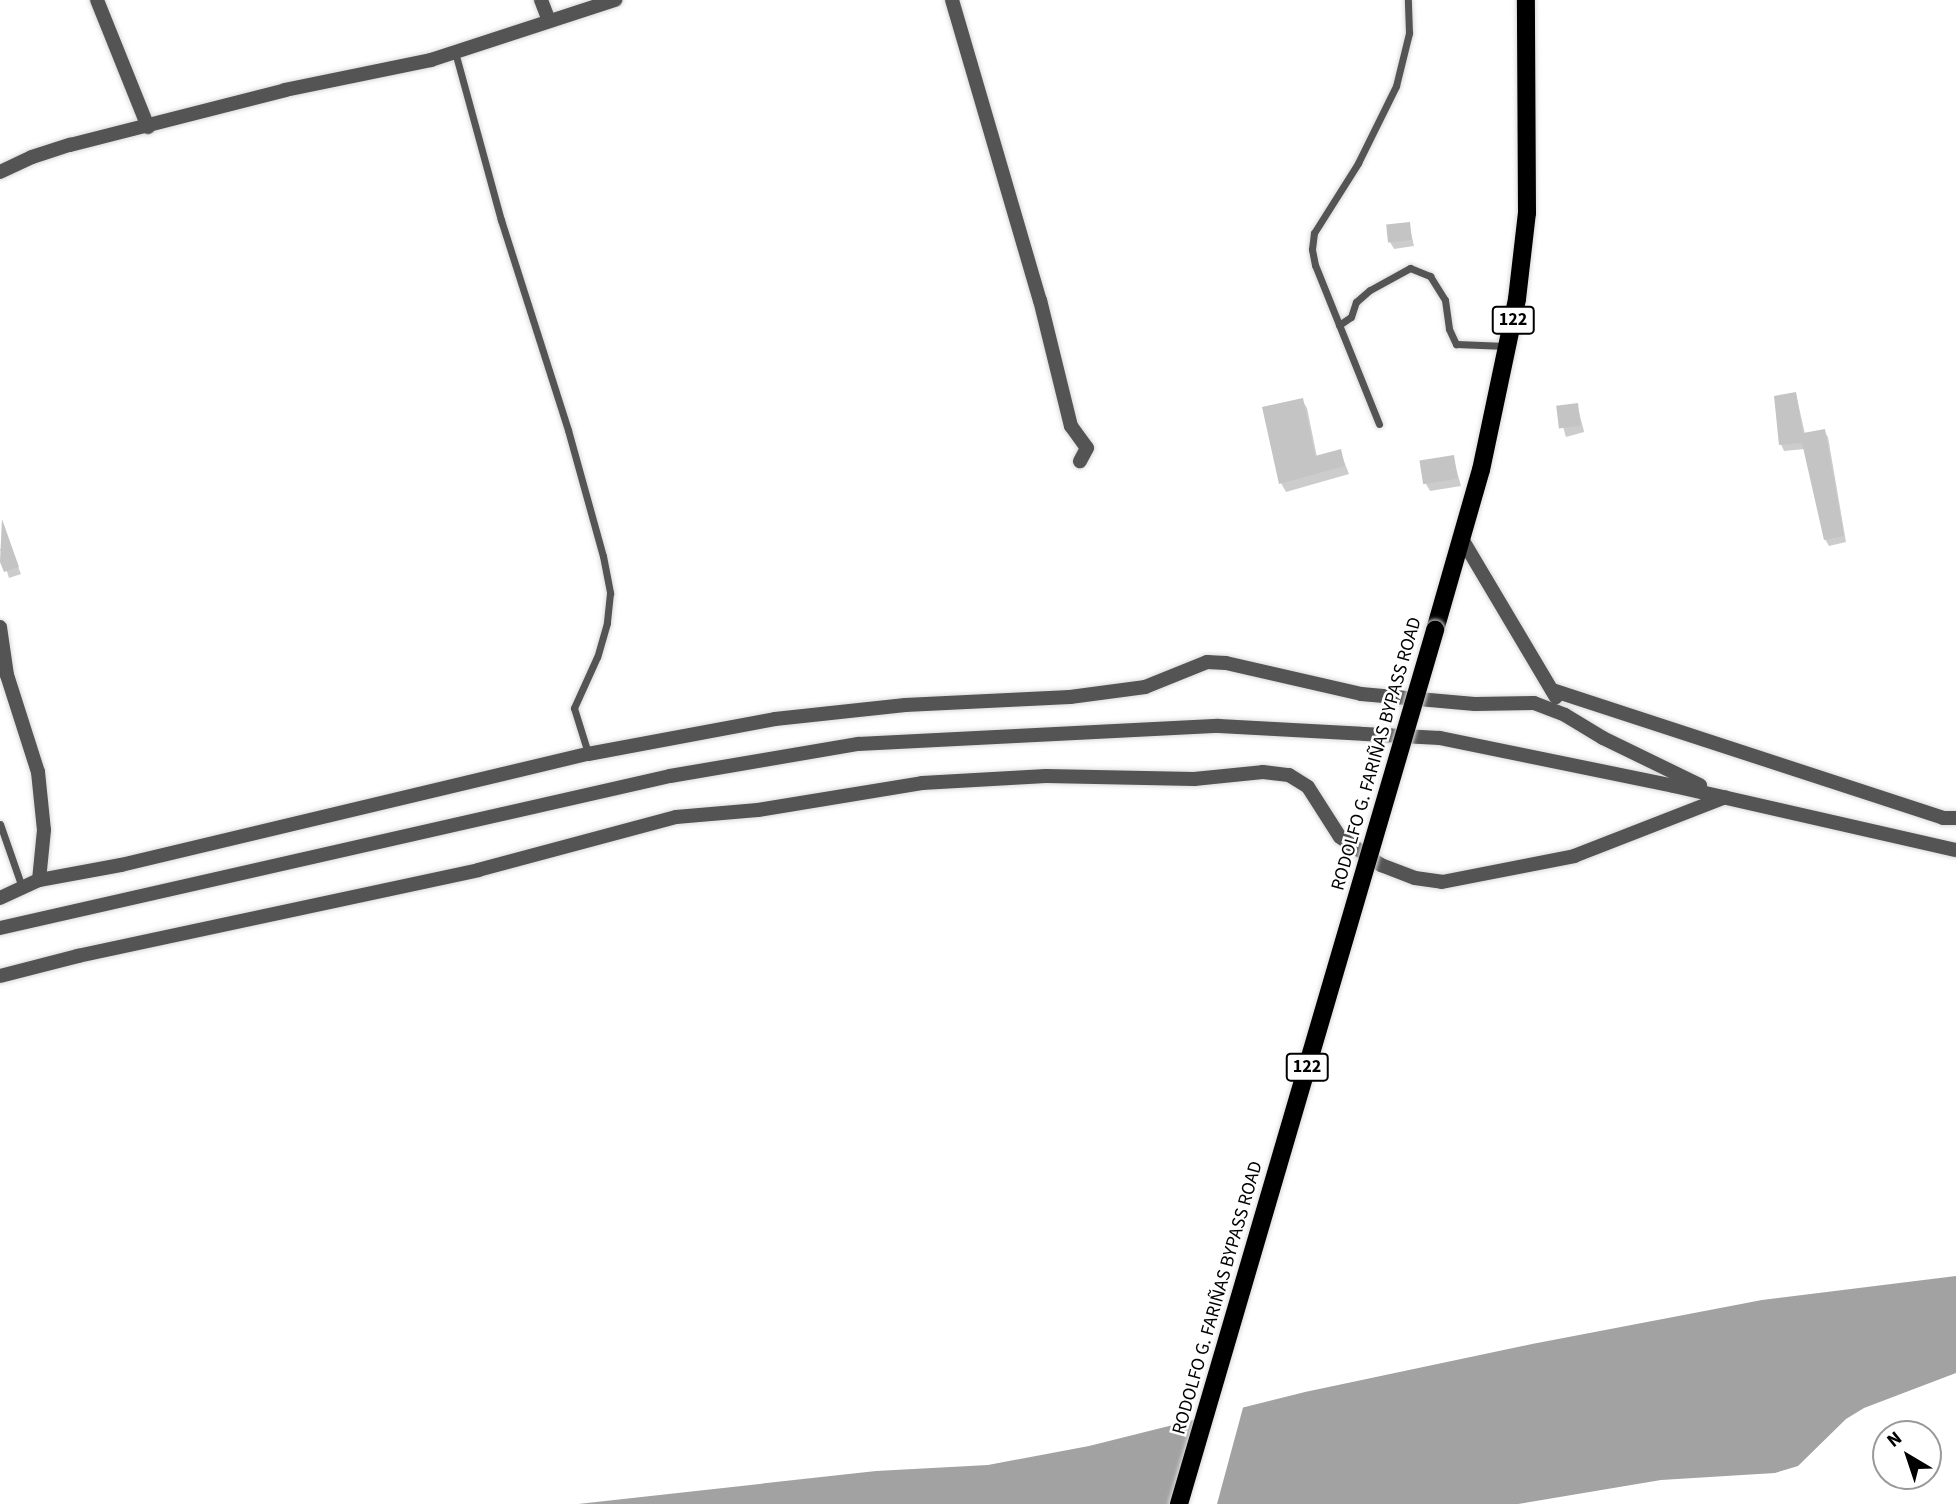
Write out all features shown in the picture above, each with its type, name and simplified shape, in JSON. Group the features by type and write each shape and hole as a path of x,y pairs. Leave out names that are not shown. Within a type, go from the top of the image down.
{"main road":[{"name":"RODOLFO G. FARIÑAS BYPASS ROAD","path":"1179,1504 1481,470 1508,347 1527,213 1526,0"}],"street":[{"path":"97,0 148,127"},
{"path":"541,0 549,21"},
{"path":"0,172 32,157 285,89 455,52 615,0"},
{"path":"952,0 1040,300 1071,426 1087,448 1080,461"},
{"path":"1462,539 1565,715"},
{"path":"0,627 7,675 38,772 44,830 39,880"},
{"path":"0,898 39,880 121,865 588,754 775,719 905,705 1070,697 1145,687 1207,662 1226,663 1361,694 1475,704 1534,703 1565,715 1603,738 1725,797"},
{"path":"1552,690 1932,814 1956,818"},
{"path":"0,928 670,776 858,744 1219,726 1440,738 1725,797 1956,850"},
{"path":"0,976 92,953 478,870 676,817 758,810 922,783 1046,776 1194,779 1263,772 1289,775 1308,787 1340,837 1381,865 1415,878 1441,882 1574,856 1725,797"}],"lane":[{"path":"1378,424 1315,265 1312,249 1314,233 1358,163 1396,86 1409,33 1408,0"},
{"path":"455,52 501,220 568,430 603,555 610,593 607,622 597,657 574,708 588,754"},
{"path":"1339,326 1351,317 1356,303 1370,290 1410,268 1430,276 1445,300 1449,329 1456,344 1508,347"},
{"path":"0,824 22,888"}],"shaded area":[{"path":"1956,1276 1956,1373 1864,1408 1846,1419 1798,1466 1775,1473 1661,1480 1518,1504 578,1504 876,1471 988,1465 1089,1446 1305,1392 1532,1344 1762,1300"}],"pier":[{"path":"1244,1404 1217,1504 1170,1504 1196,1416"}],"building":[{"path":"1410,222 1412,240 1388,242 1386,225"},
{"path":"1796,392 1803,433 1825,429 1844,536 1824,540 1802,443 1779,445 1774,396"},
{"path":"1303,398 1315,456 1341,449 1345,466 1279,484 1262,407"},
{"path":"1578,403 1581,426 1559,429 1556,406"},
{"path":"1454,455 1458,479 1423,484 1419,460"},
{"path":"2,519 19,567 4,572 0,562"}]}
